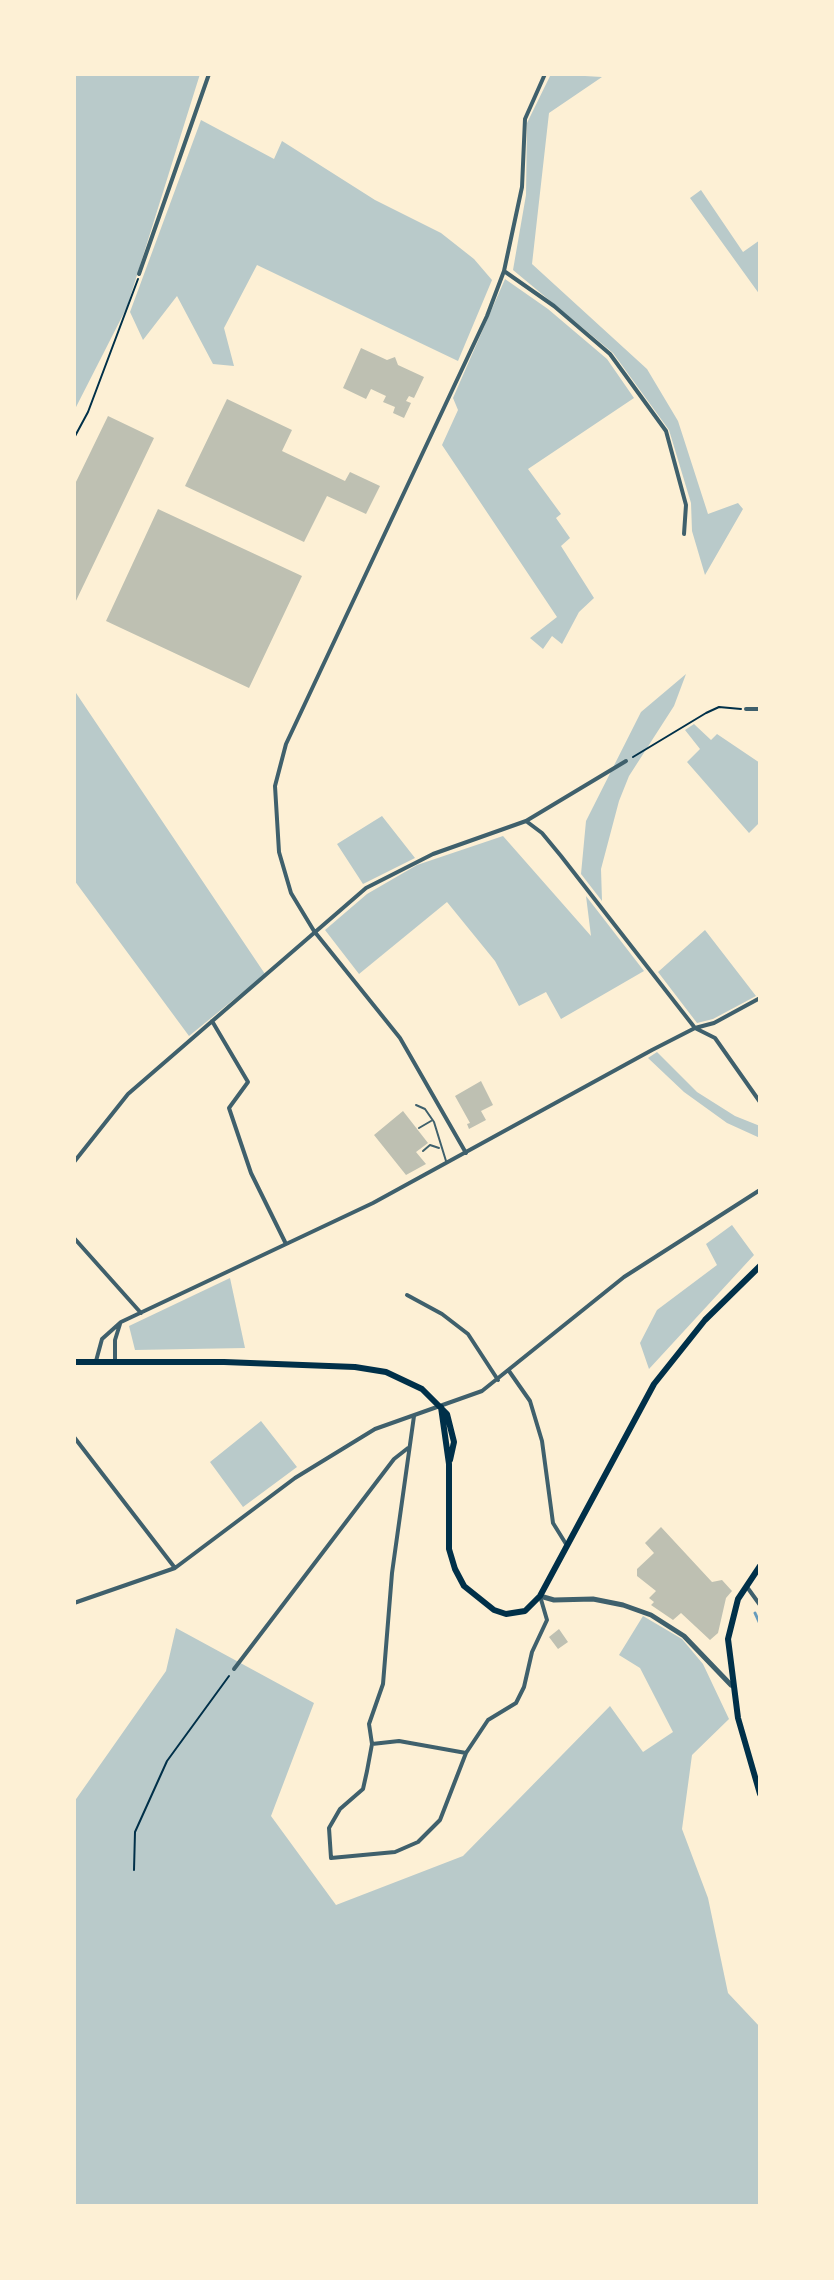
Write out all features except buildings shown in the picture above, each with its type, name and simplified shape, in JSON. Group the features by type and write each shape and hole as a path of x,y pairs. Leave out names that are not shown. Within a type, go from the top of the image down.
{"main road":[{"path":"74,1362 355,1367 402,1378 422,1389 441,1407 449,1464 449,1549 464,1586 483,1603 506,1614 525,1611 540,1596 654,1384 705,1320 760,1266"},
{"path":"760,1566 746,1585 729,1626 731,1685 747,1756 760,1794"}],"street":[{"path":"139,274 209,74"},
{"path":"466,1153 400,1038 314,931 291,893 279,852 275,786 286,744 487,316 504,271 522,187 525,119 545,74"},
{"path":"504,271 554,306 610,354 666,431 686,505 684,534"},
{"path":"746,709 760,709"},
{"path":"74,1162 128,1094 366,888 433,854 526,821 626,761"},
{"path":"526,821 542,833 561,856 695,1028 715,1038 760,1102"},
{"path":"96,1361 102,1339 121,1322 447,1163 695,1028 714,1023 760,998"},
{"path":"212,1021 248,1082 229,1108 251,1173 286,1244"},
{"path":"74,1603 175,1568 295,1478 375,1429 482,1391 509,1371 536,1344 624,1277 760,1190"},
{"path":"74,1238 141,1313"},
{"path":"407,1295 442,1314 468,1334 498,1380"},
{"path":"115,1361 115,1340 121,1322"},
{"path":"509,1371 530,1401 542,1441 553,1523 566,1544"},
{"path":"414,1416 392,1573 383,1684 369,1724 372,1744 363,1789 340,1809 329,1828 331,1858 395,1852 418,1842 440,1820 466,1753 488,1720 516,1703 524,1687 532,1652 547,1620 540,1596"},
{"path":"74,1437 175,1568"},
{"path":"234,1669 394,1459 410,1446"},
{"path":"746,1585 760,1605"},
{"path":"540,1596 554,1600 593,1599 651,1615 684,1636 731,1685"},
{"path":"372,1744 399,1741 466,1753"}],"lane":[{"path":"416,1105 425,1109 434,1122 440,1150"},
{"path":"419,1128 429,1121 434,1122"},
{"path":"423,1151 436,1145 447,1163"}],"path":[{"path":"74,438 109,361 139,274"},
{"path":"626,761 719,707 746,709"},
{"path":"134,1870 135,1832 167,1761 234,1669"}],"shaded area":[{"path":"74,74 200,74 127,307 74,411"},
{"path":"551,74 602,77 549,113 532,264 647,369 678,421 708,514 738,503 743,509 705,575 692,531 691,503 669,430 613,353 513,270 526,195 527,123"},
{"path":"201,120 274,159 282,141 375,200 441,233 474,259 492,280 458,361 257,265 224,328 234,366 213,364 177,296 143,340 130,312"},
{"path":"701,190 743,252 760,240 760,295 690,198"},
{"path":"505,279 548,309 607,359 634,398 528,469 561,514 556,518 570,538 561,546 594,598 579,612 562,644 552,636 543,649 530,638 557,617 442,445 458,410 453,398"},
{"path":"686,674 674,706 629,776 619,801 601,869 602,901 581,874 586,821 641,712"},
{"path":"74,690 265,974 189,1036 74,880"},
{"path":"694,724 711,740 717,734 760,763 760,822 749,833 687,762 700,749 685,730"},
{"path":"382,816 415,858 363,884 337,844"},
{"path":"503,836 591,936 586,896 644,971 561,1019 546,992 519,1006 495,961 447,902 359,974 325,930 367,894 417,865"},
{"path":"705,930 756,996 713,1019 697,1023 658,972"},
{"path":"657,1052 697,1092 735,1116 760,1126 760,1138 727,1123 684,1092 648,1058"},
{"path":"732,1225 754,1255 649,1369 640,1343 657,1310 717,1265 706,1244"},
{"path":"230,1278 245,1348 135,1350 129,1326"},
{"path":"261,1421 297,1467 243,1507 210,1462"},
{"path":"643,1616 682,1639 703,1664 729,1719 692,1755 682,1829 708,1898 728,1993 760,2027 760,2206 74,2206 74,1802 166,1671 176,1628 314,1703 271,1816 336,1905 463,1856 610,1706 643,1752 673,1732 640,1668 619,1655"}],"waterway":[{"path":"755,1613 760,1624"}]}
